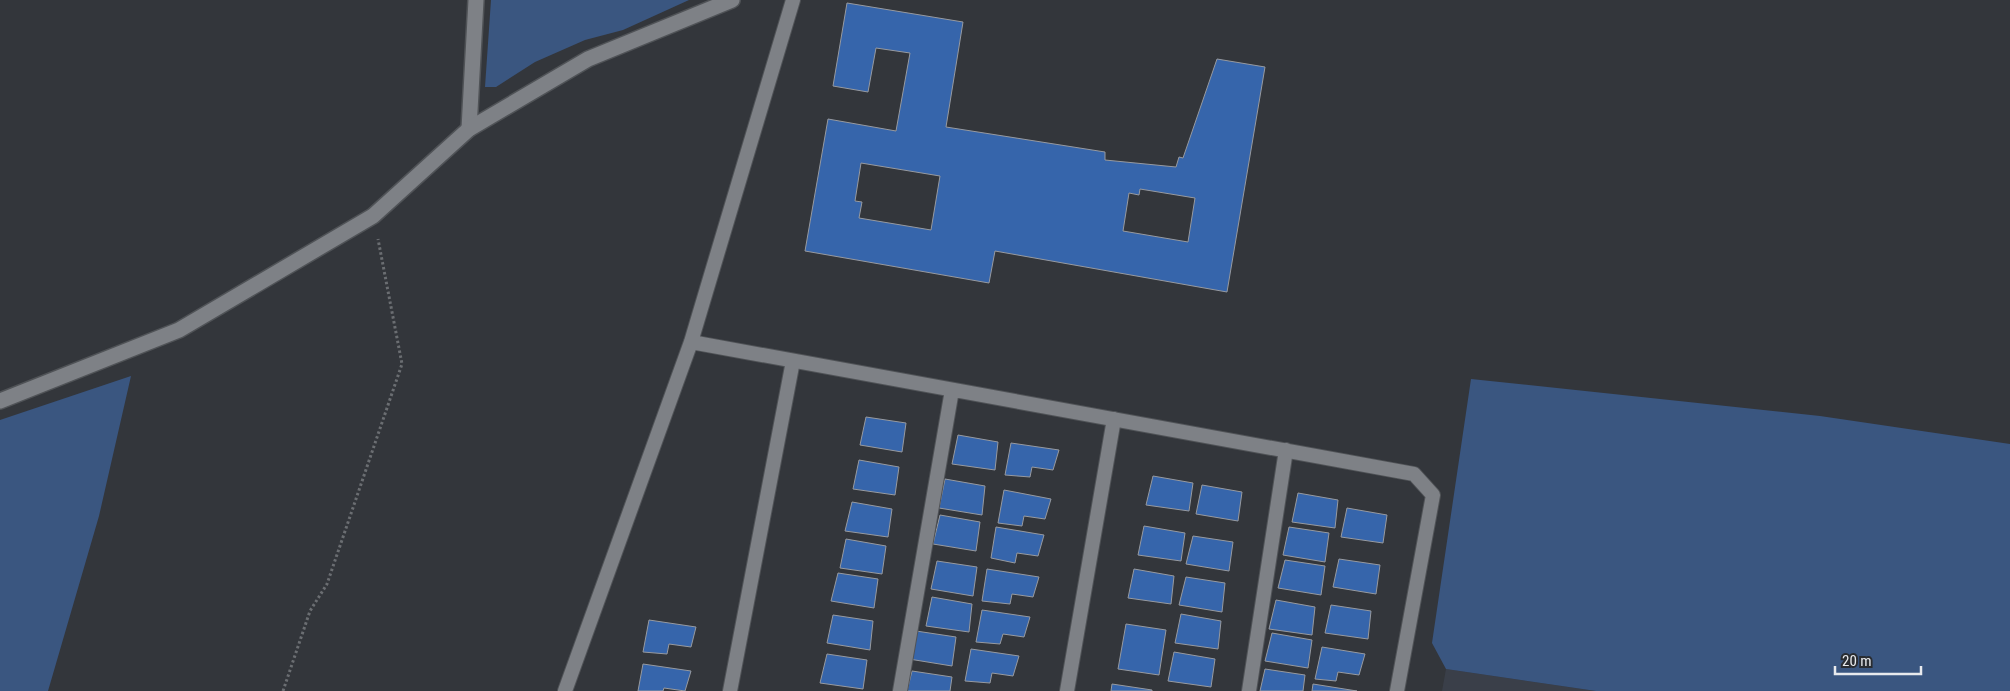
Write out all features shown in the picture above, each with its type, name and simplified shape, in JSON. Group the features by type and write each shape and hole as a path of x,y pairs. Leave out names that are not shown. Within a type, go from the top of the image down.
{"street":[{"path":"469,129 476,0"},
{"path":"0,401 179,330 373,216 469,129 588,59 732,0"}],"lane":[{"path":"565,691 691,342 793,0"},
{"path":"691,342 1414,474 1433,495 1397,691"},
{"path":"730,691 793,361"},
{"path":"900,691 952,390"},
{"path":"1067,691 1114,419"},
{"path":"1249,691 1286,450"}],"path":[{"path":"283,691 310,611 326,584 402,364 373,216"}],"shaded area":[{"path":"491,0 689,0 623,30 585,40 535,62 496,87 485,87"},
{"path":"131,376 99,516 48,691 0,691 0,420"},
{"path":"1471,379 1820,416 2010,444 2010,691 1596,691 1446,669 1432,643"},
{"path":"1446,669 1596,691 1442,691"}],"building":[{"path":"847,3 963,22 946,127 1105,152 1105,160 1176,167 1179,157 1183,158 1217,59 1265,67 1227,292 995,251 989,283 805,251 828,119 896,131 910,53 876,48 868,92 833,86","holes":["861,163 940,176 931,230 859,218 862,202 855,201","1140,189 1195,198 1188,242 1123,231 1129,193 1139,195"]},
{"path":"866,417 906,423 902,452 860,445"},
{"path":"958,435 998,442 995,470 952,464"},
{"path":"1011,443 1059,450 1053,470 1032,467 1030,477 1005,475"},
{"path":"859,460 899,467 895,495 853,489"},
{"path":"1153,476 1193,483 1189,511 1146,505"},
{"path":"945,479 985,486 982,515 939,508"},
{"path":"1202,485 1242,492 1238,521 1196,514"},
{"path":"1004,490 1051,499 1045,519 1024,516 1022,526 998,523"},
{"path":"1298,493 1338,500 1335,528 1292,522"},
{"path":"852,502 892,509 888,537 845,531"},
{"path":"1347,508 1387,515 1383,543 1341,537"},
{"path":"940,515 980,522 976,551 933,544"},
{"path":"1144,526 1185,533 1181,561 1138,555"},
{"path":"996,527 1044,535 1038,556 1017,553 1015,563 991,558"},
{"path":"1289,527 1329,533 1325,562 1283,555"},
{"path":"1193,536 1233,542 1229,571 1186,564"},
{"path":"846,539 886,546 882,574 840,568"},
{"path":"1339,559 1380,565 1376,594 1333,587"},
{"path":"1285,560 1325,566 1321,595 1278,588"},
{"path":"937,561 977,567 973,596 931,589"},
{"path":"987,569 1039,577 1033,597 1012,594 1010,604 982,601"},
{"path":"1134,569 1174,576 1171,604 1128,598"},
{"path":"838,573 878,579 874,608 831,601"},
{"path":"1186,577 1225,583 1222,612 1179,605"},
{"path":"932,597 972,604 969,632 926,626"},
{"path":"1276,600 1315,607 1312,635 1269,629"},
{"path":"1331,605 1371,611 1368,639 1325,633"},
{"path":"982,610 1030,617 1024,637 1003,634 1000,644 976,642"},
{"path":"1181,614 1221,621 1218,649 1175,643"},
{"path":"833,615 873,621 870,650 827,643"},
{"path":"649,620 696,627 691,647 669,644 667,654 643,652"},
{"path":"1126,624 1166,630 1159,675 1118,669"},
{"path":"916,631 956,637 952,666 909,659"},
{"path":"1272,633 1312,640 1308,668 1265,661"},
{"path":"1322,647 1365,654 1359,675 1338,672 1336,681 1315,679"},
{"path":"971,649 1019,656 1013,676 992,673 990,683 965,681"},
{"path":"1174,652 1215,659 1211,687 1168,681"},
{"path":"827,654 867,660 863,689 820,683"},
{"path":"643,664 691,671 685,691 664,688 663,691 638,691"},
{"path":"1265,669 1305,675 1303,691 1260,691"},
{"path":"912,671 952,677 950,691 907,691"},
{"path":"1112,684 1152,690 1152,691 1111,691"},
{"path":"1313,684 1357,691 1312,691"}]}
